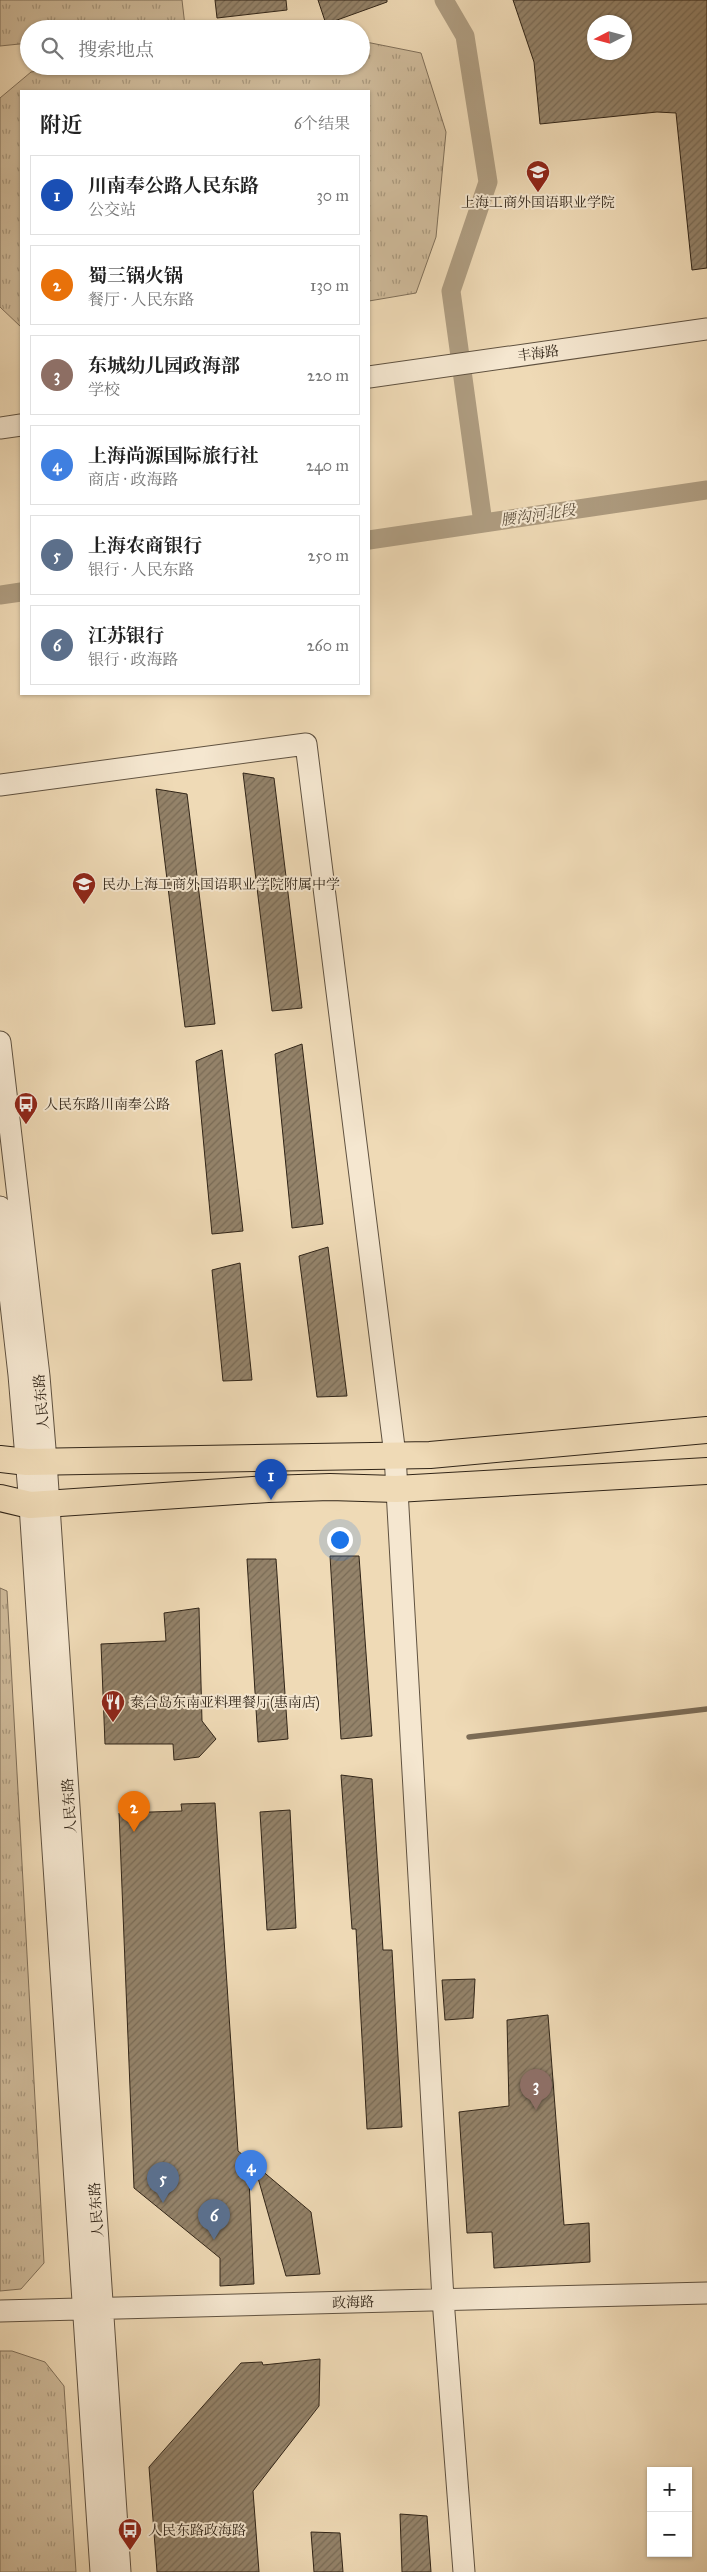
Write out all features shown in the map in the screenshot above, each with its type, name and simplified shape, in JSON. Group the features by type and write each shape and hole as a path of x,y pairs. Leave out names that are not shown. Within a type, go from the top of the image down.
{"main road":[{"path":"0,1459 37,1461 430,1455 707,1430"},
{"path":"0,1498 40,1504 277,1489 330,1487 396,1489 707,1471"}],"street":[{"name":"丰海路","path":"370,377 707,329"},
{"path":"0,428 20,425"},
{"path":"0,785 306,744 396,1455 396,1489 443,2299 464,2572"},
{"name":"人民东路","path":"0,1042 39,1376 37,1461"},
{"name":"人民东路","path":"0,1207 37,1461 93,2309 101,2572"},
{"name":"政海路","path":"0,2311 707,2293"},
{"name":"人民东路","path":"93,2309 120,2572"}],"green space":[{"path":"0,0 182,0 184,20 20,20 20,44 0,46"},
{"path":"370,43 421,53 446,132 436,237 416,293 370,301 370,90 20,90 20,326 0,307 0,98 27,75 370,75"},
{"path":"0,1588 7,1591 44,2263 21,2289 0,2291"},
{"path":"0,2351 12,2351 45,2362 64,2386 76,2572 0,2572"}],"building":[{"path":"215,0 286,0 287,10 217,18"},
{"path":"318,0 387,0 387,2 337,20 325,20"},
{"path":"513,0 707,0 707,268 692,270 676,113 657,112 540,124 534,62"},
{"path":"243,773 274,778 302,1008 272,1011"},
{"path":"156,789 187,794 215,1024 185,1027"},
{"path":"302,1044 323,1224 292,1228 275,1054"},
{"path":"222,1050 243,1231 212,1234 196,1061"},
{"path":"328,1247 347,1396 317,1397 299,1256"},
{"path":"240,1263 252,1380 223,1381 212,1270"},
{"path":"330,1556 359,1556 372,1736 341,1739"},
{"path":"247,1559 276,1559 288,1739 258,1742"},
{"path":"199,1608 202,1721 216,1739 199,1757 174,1760 173,1744 105,1744 101,1644 166,1641 164,1613"},
{"path":"341,1775 372,1779 383,1950 392,1950 402,2127 367,2129 356,1929 352,1929"},
{"path":"215,1803 238,2151 248,2159 254,2284 220,2286 220,2258 134,2188 119,1813 182,1811 181,1804"},
{"path":"290,1810 296,1928 267,1930 260,1812"},
{"path":"475,1979 473,2018 445,2020 442,1980"},
{"path":"548,2015 564,2225 589,2223 590,2262 494,2268 492,2232 467,2233 459,2112 509,2106 507,2020"},
{"path":"254,2164 311,2212 320,2274 286,2276"},
{"path":"320,2359 319,2406 253,2491 259,2572 157,2572 149,2467 241,2363 262,2362 263,2365"},
{"path":"400,2514 427,2516 431,2572 402,2572"},
{"path":"311,2532 340,2533 343,2572 314,2572"}],"waterway":[{"path":"444,0 465,36 488,182 451,291 483,523"},
{"name":"腰沟河北段","path":"370,540 707,490"},
{"name":"腰沟河北段","path":"0,595 20,592"},
{"path":"469,1737 707,1709"}],"place":[{"name":"上海工商外国语职业学院","path":"538,193"},
{"name":"民办上海工商外国语职业学院附属中学","path":"84,905"},
{"name":"人民东路川南奉公路","path":"26,1125"},
{"name":"川南奉公路人民东路","path":"271,1500"},
{"name":"泰合岛东南亚料理餐厅(惠南店)","path":"113,1723"},
{"name":"蜀三锅火锅","path":"134,1832"},
{"name":"东城幼儿园政海部","path":"536,2110"},
{"name":"上海尚源国际旅行社","path":"251,2191"},
{"name":"上海农商银行","path":"163,2203"},
{"name":"江苏银行","path":"214,2240"},
{"name":"人民东路政海路","path":"130,2551"}]}
